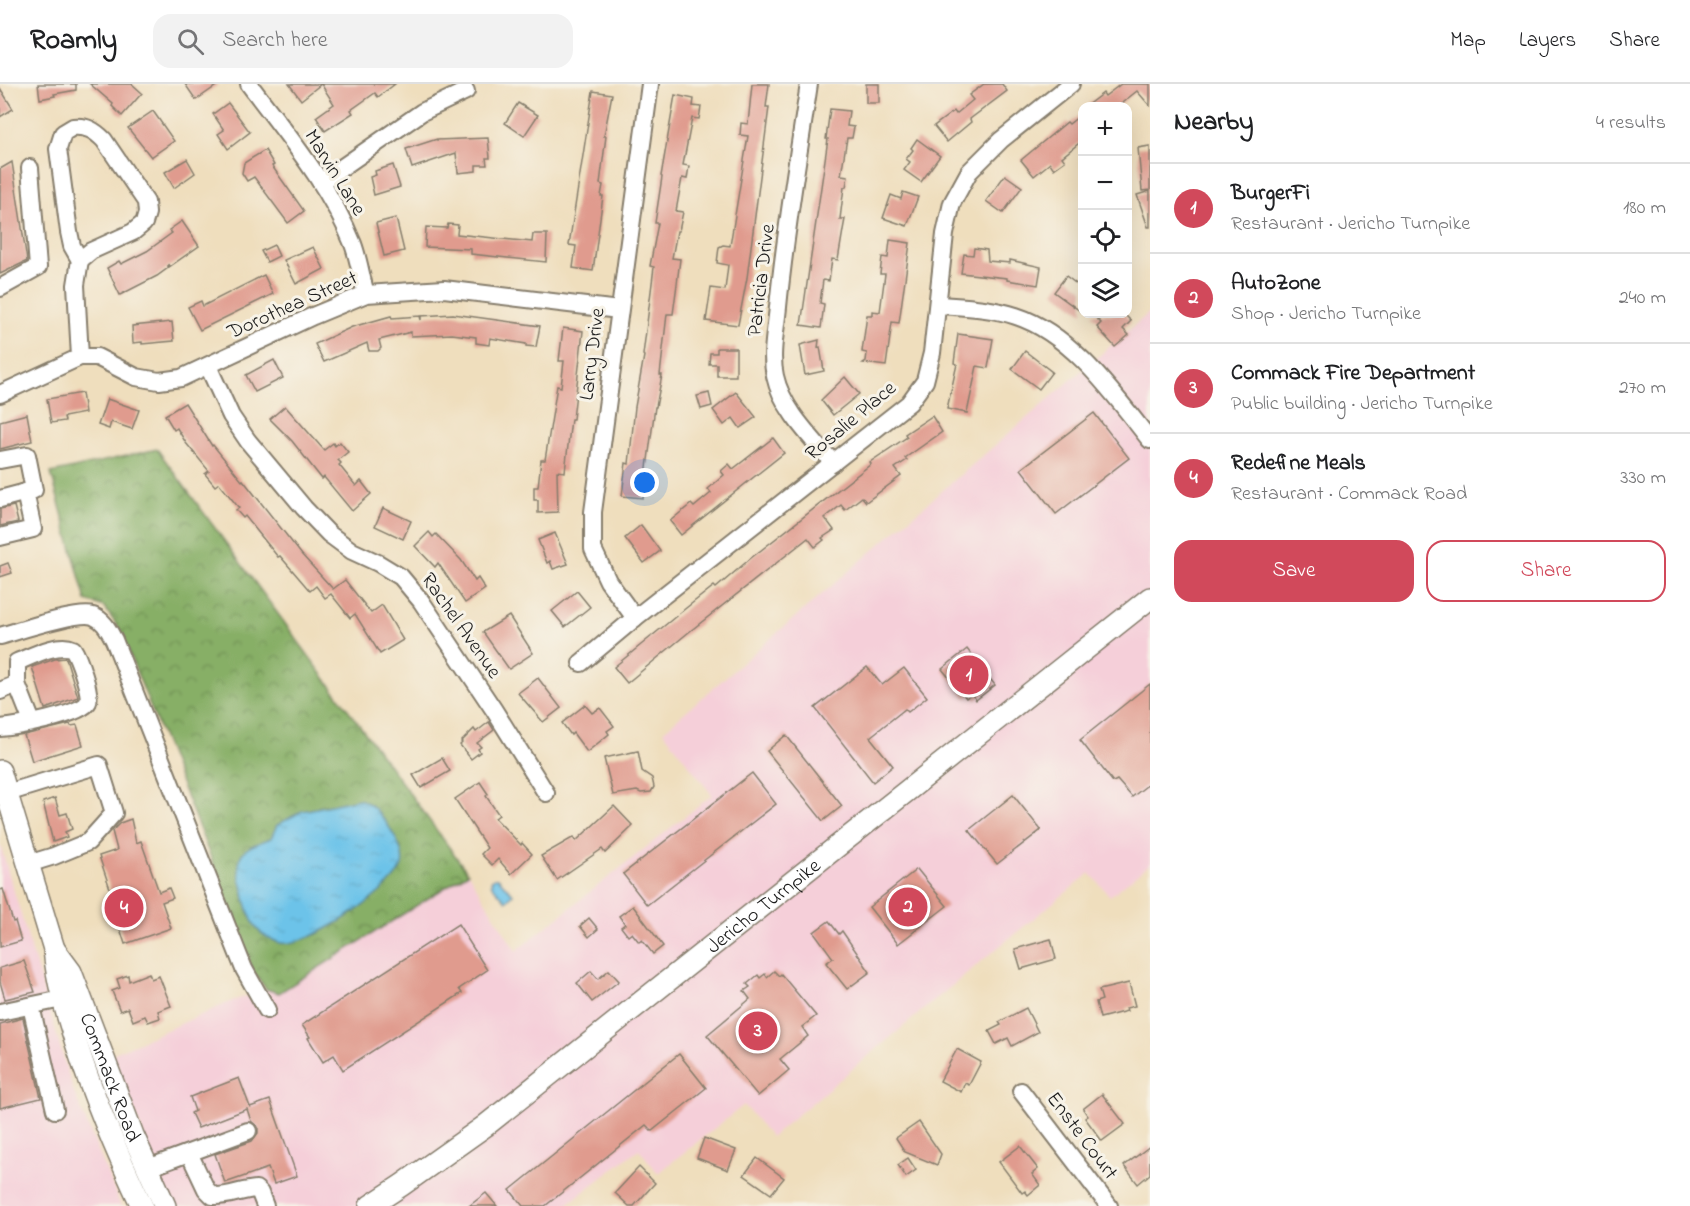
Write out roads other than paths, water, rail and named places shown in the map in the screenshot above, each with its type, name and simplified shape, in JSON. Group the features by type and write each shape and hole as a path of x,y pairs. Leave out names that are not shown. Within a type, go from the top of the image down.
{"main road":[{"name":"Jericho Turnpike","path":"370,1206 485,1126 1150,598"},
{"name":"Commack Road","path":"0,771 7,793 7,820 28,864 54,949 56,976 62,999 96,1101 142,1206"},
{"name":"Commack Road","path":"54,949 71,972 99,1049 165,1206"}],"street":[{"name":"Marvin Lane","path":"249,84 321,182 336,208 353,246 366,294"},
{"name":"Larry Drive","path":"635,618 608,581 593,549 592,512 650,84"},
{"name":"Patricia Drive","path":"809,84 780,285 774,375 782,396 833,463"},
{"name":"Rosalie Place","path":"582,663 635,618 909,403 925,381 932,353 939,304 940,268 952,203 969,172 1001,140 1071,84"},
{"path":"321,182 422,112 466,91"},
{"path":"0,394 80,357 76,285 80,260 72,246 69,232 58,149 63,133 73,127 85,126 104,140 146,202 147,213 144,224 133,232 91,251 80,260"},
{"path":"0,288 38,267 30,168"},
{"name":"Dorothea Street","path":"80,357 97,357 136,377 159,381 181,378 304,320 366,294 444,289 619,310"},
{"path":"939,304 1017,316 1050,333 1105,383 1150,440"},
{"name":"Rachel Avenue","path":"208,366 231,416 248,441 304,508 329,534 352,551 401,577 421,601 546,793"},
{"path":"0,460 27,455 34,490 0,499"},
{"path":"0,537 33,529 25,492"},
{"path":"0,636 78,616 92,616 107,626 244,969 267,1010"},
{"path":"0,728 14,727 56,718 82,709 88,704 90,699 76,653 66,646 17,662 17,684 32,723"},
{"path":"0,691 17,684"},
{"path":"7,793 99,765 114,813 88,842 28,864"},
{"path":"0,1012 62,999"},
{"path":"31,1006 55,1110"},
{"name":"Enste Court","path":"1021,1091 1109,1206"},
{"path":"148,1168 248,1131"},
{"path":"189,1153 206,1189 213,1197 225,1197 256,1189 265,1206"}],"water":[{"path":"359,799 371,805 389,828 402,854 401,868 381,891 365,904 347,917 310,937 281,943 262,934 250,915 246,901 239,871 240,857 248,848 271,838 277,825 302,811"},
{"path":"494,878 498,878 513,894 506,901 491,884"}],"place":[{"name":"BurgerFi","path":"969,675"},
{"name":"AutoZone","path":"908,907"},
{"name":"Redefine Meals","path":"124,908"},
{"name":"Commack Fire Department","path":"758,1031"}]}
